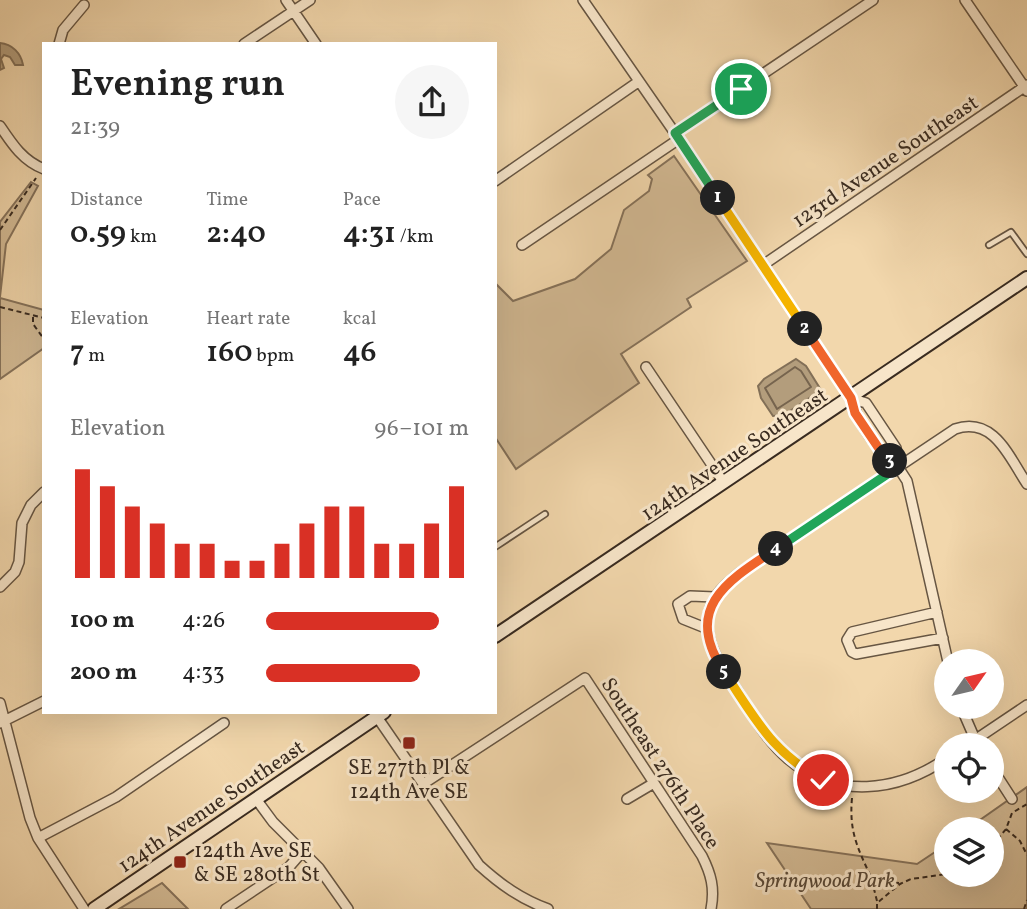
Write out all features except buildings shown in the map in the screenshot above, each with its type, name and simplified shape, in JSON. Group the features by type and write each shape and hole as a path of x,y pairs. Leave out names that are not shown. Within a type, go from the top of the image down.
{"street":[{"path":"286,0 315,42"},
{"path":"247,42 310,0"},
{"path":"522,245 873,0"},
{"path":"965,0 1026,88"},
{"path":"586,1 851,398 855,413 884,456 898,467 907,481 945,649"},
{"path":"59,42 63,30 84,5"},
{"path":"497,180 638,82"},
{"name":"123rd Avenue Southeast","path":"762,265 1026,88"},
{"path":"0,126 21,155 42,168"},
{"name":"124th Avenue Southeast","path":"497,635 1027,278"},
{"path":"646,367 724,483"},
{"path":"851,398 866,403 896,448 898,467"},
{"path":"934,765 907,780 884,786 853,786 823,780 805,771 788,759 768,738 720,665 708,629 709,611 725,584 738,574 955,429 978,426 997,439 1027,484"},
{"path":"0,587 15,572 19,562 22,523 31,505 42,494"},
{"path":"708,629 683,619 678,604 691,596 715,597"},
{"path":"937,612 852,632 847,640 852,653 856,654 943,638"},
{"name":"Southeast 276th Place","path":"423,784 584,678 702,856 711,876 711,909"},
{"path":"3,721 42,702"},
{"path":"0,703 30,818 38,838 84,909"},
{"path":"988,733 1027,705"},
{"path":"379,714 423,784 480,865 501,885 527,901 548,909"},
{"name":"124th Avenue Southeast","path":"94,909 379,714"},
{"path":"38,838 116,797 224,723"},
{"path":"627,799 654,783"},
{"path":"1004,787 1012,799"},
{"path":"256,799 329,881 348,909"},
{"path":"226,909 289,867 302,852"}],"lane":[{"path":"989,245 1011,232 1027,254"},
{"path":"497,546 545,514"}],"path":[{"path":"0,230 42,170"},
{"path":"0,307 42,318"},
{"path":"33,316 33,324 42,336"},
{"path":"853,786 850,817 852,831 871,877 877,909"},
{"path":"1004,831 1012,813 1027,804"},
{"path":"1006,829 1020,841 1027,855"},
{"path":"877,903 900,884 911,879 934,876"},
{"path":"871,877 900,884"},
{"path":"1024,909 1027,900"}],"green space":[{"path":"674,156 747,261 687,299 691,307 621,354 639,383 516,469 497,440 497,285 513,301 575,279 611,249 624,210 649,191 652,179 648,175"},
{"path":"31,182 38,186 6,244 0,297 0,222"},
{"path":"0,298 42,309 42,349 0,379"},
{"name":"Springwood Park","path":"1027,787 1027,909 811,909 767,843 917,864 934,853 934,887 1004,887 1004,817 984,817"},
{"path":"162,883 188,909 119,909"}],"water":[{"path":"0,43 15,50 23,65 15,65 10,57 4,55 1,59 4,68 0,70"},
{"path":"796,359 806,366 821,390 784,415 773,416 761,398 758,386 764,379"}],"place":[{"name":"SE 277th Pl & 124th Ave SE","path":"409,743"},
{"name":"124th Ave SE & SE 280th St","path":"180,862"}],"route":[{"path":"741,89 675,133 851,398 855,413 884,456 898,467 738,574 725,584 709,611 708,629 720,665 768,738 788,759 823,780"}]}
